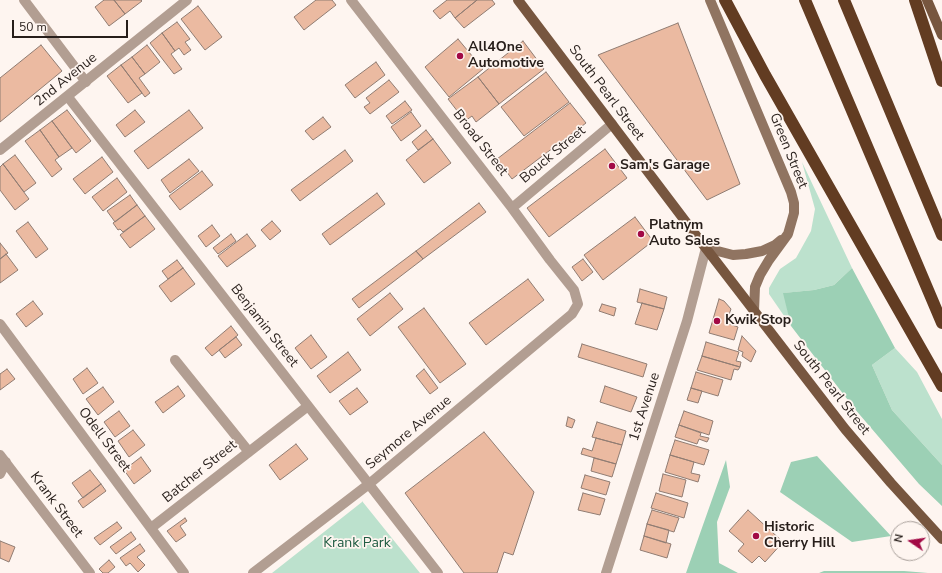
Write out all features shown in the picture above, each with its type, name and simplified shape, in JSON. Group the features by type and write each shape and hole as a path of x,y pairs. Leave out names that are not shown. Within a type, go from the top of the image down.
{"highway":[{"path":"725,0 765,75 942,386"},
{"path":"805,0 942,323"},
{"path":"844,0 942,235"},
{"path":"915,0 942,81"}],"main road":[{"name":"South Pearl Street","path":"518,0 845,429 891,483 942,539"},
{"name":"Green Street","path":"710,0 794,203 794,213 788,234 769,260 755,287 754,310"},
{"path":"927,0 942,35"},
{"path":"706,248 733,255 746,254 762,251 775,245 788,234"}],"street":[{"path":"24,0 86,82"},
{"name":"2nd Avenue","path":"0,150 68,97 187,0"},
{"name":"Broad Street","path":"351,0 574,290 578,304 576,307"},
{"name":"Benjamin Street","path":"68,97 438,573"},
{"name":"Bouck Street","path":"512,208 612,124"},
{"name":"1st Avenue","path":"606,573 687,321 706,248"},
{"name":"Seymore Avenue","path":"253,573 369,484 572,314 576,307"},
{"name":"Odell Street","path":"0,324 184,573"},
{"name":"Batcher Street","path":"152,528 249,452 175,360"},
{"path":"249,452 308,406"},
{"path":"0,474 3,458"},
{"name":"Krank Street","path":"3,458 90,573"}],"green space":[{"path":"802,162 852,268 834,285 814,290 784,293 791,326 769,294 769,288 780,269 796,258 811,231 815,209"},
{"path":"852,268 895,348 872,365 892,410 942,465 942,506 919,484 854,408 791,326 783,293 814,290 834,285"},
{"path":"895,348 917,372 942,419 942,465 892,410 872,365"},
{"path":"817,456 890,536 852,542 780,492 791,462"},
{"path":"726,460 730,487 717,522 719,563 738,573 686,573"},
{"name":"Krank Park","path":"362,502 420,573 272,573"},
{"path":"824,571 904,571 928,573 819,573"}],"building":[{"path":"104,0 114,0 125,14 109,26 95,7"},
{"path":"114,0 141,0 142,1 125,14"},
{"path":"316,0 332,0 336,5 304,30 294,17"},
{"path":"447,0 477,0 455,18 450,11 440,19 433,11"},
{"path":"477,0 492,0 495,4 464,28 455,18"},
{"path":"198,6 222,37 205,50 181,19"},
{"path":"177,22 190,39 185,42 191,50 184,55 179,48 175,51 162,33"},
{"path":"678,23 740,184 707,200 598,55"},
{"path":"162,33 175,51 171,54 182,69 174,74 150,43"},
{"path":"458,39 483,69 449,97 425,67"},
{"path":"523,41 544,69 499,104 478,77"},
{"path":"41,45 62,71 0,122 0,78"},
{"path":"147,45 160,62 145,74 132,57"},
{"path":"132,57 145,74 139,78 150,93 145,97 121,65"},
{"path":"376,62 385,75 355,98 345,85"},
{"path":"121,65 142,93 128,103 107,76"},
{"path":"546,72 569,102 524,136 501,107"},
{"path":"478,77 499,104 476,122 472,116 465,121 448,99"},
{"path":"389,80 399,92 370,114 364,107 370,103 366,98"},
{"path":"405,101 412,110 392,124 386,116"},
{"path":"570,103 586,123 512,179 497,159"},
{"path":"67,110 91,141 76,153 52,121"},
{"path":"135,110 145,122 125,137 116,125"},
{"path":"189,110 203,128 148,169 134,151"},
{"path":"411,112 421,126 401,141 391,127"},
{"path":"323,117 331,127 313,140 305,131"},
{"path":"52,121 72,148 59,157 40,130"},
{"path":"40,130 59,157 55,160 62,169 52,177 25,141"},
{"path":"426,130 433,139 418,150 412,142"},
{"path":"433,139 451,163 424,183 406,160"},
{"path":"605,149 627,178 549,237 527,208"},
{"path":"345,150 353,161 300,201 291,190"},
{"path":"15,155 36,183 24,192 3,164"},
{"path":"102,157 113,172 85,194 73,179"},
{"path":"189,159 199,171 170,193 161,180"},
{"path":"3,164 29,199 15,210 0,190 0,167"},
{"path":"202,171 213,185 180,210 169,196"},
{"path":"117,178 127,192 103,211 92,197"},
{"path":"377,193 385,204 330,245 322,234"},
{"path":"130,195 137,205 115,222 107,211"},
{"path":"479,203 486,212 423,259 416,251"},
{"path":"137,205 145,216 123,232 120,229 118,230 113,223"},
{"path":"145,216 155,229 130,248 120,235"},
{"path":"635,217 653,241 603,280 584,255"},
{"path":"272,221 281,231 270,240 261,230"},
{"path":"28,222 48,249 36,258 16,231"},
{"path":"212,225 220,236 206,247 198,236"},
{"path":"231,234 236,241 218,254 213,248"},
{"path":"247,234 256,246 227,267 218,256"},
{"path":"0,243 8,253 0,259"},
{"path":"416,251 423,259 359,308 352,299"},
{"path":"6,254 18,270 0,283 0,259"},
{"path":"583,259 593,272 582,281 572,267"},
{"path":"177,260 183,268 168,279 162,271"},
{"path":"183,268 195,284 171,302 159,286"},
{"path":"528,279 544,300 486,345 469,323"},
{"path":"640,289 667,297 664,309 637,302"},
{"path":"390,293 403,309 370,336 357,319"},
{"path":"719,299 724,301 731,309 726,323 738,327 734,340 709,333"},
{"path":"33,301 43,314 26,327 16,314"},
{"path":"642,303 664,309 657,330 635,324"},
{"path":"602,304 616,308 614,316 599,311"},
{"path":"424,308 466,364 440,383 398,327"},
{"path":"231,326 238,335 212,356 205,348"},
{"path":"311,335 327,357 311,369 295,348"},
{"path":"742,336 756,351 751,362 742,356 743,352 738,350"},
{"path":"236,337 242,345 225,358 219,350"},
{"path":"706,342 739,352 736,361 741,362 740,367 702,356"},
{"path":"582,344 647,364 643,377 578,357"},
{"path":"348,352 361,370 330,393 317,376"},
{"path":"702,356 740,367 738,370 734,369 731,380 697,370"},
{"path":"87,368 98,383 83,394 73,379"},
{"path":"7,369 15,379 0,390 0,374"},
{"path":"424,369 438,388 430,394 416,376"},
{"path":"696,372 723,380 718,396 691,388"},
{"path":"178,386 185,396 163,413 155,402"},
{"path":"605,386 637,397 631,412 600,402"},
{"path":"103,387 114,402 98,415 86,399"},
{"path":"357,388 368,402 350,415 339,401"},
{"path":"691,388 702,391 698,403 687,400"},
{"path":"119,411 130,426 115,437 104,422"},
{"path":"684,411 713,421 709,435 679,425"},
{"path":"568,417 575,420 572,428 566,426"},
{"path":"597,422 626,431 622,445 592,437"},
{"path":"679,425 701,433 700,436 709,438 707,442 699,439 697,444 675,437"},
{"path":"133,430 145,445 129,457 118,441"},
{"path":"484,432 534,492 513,555 504,552 497,573 464,573 405,493"},
{"path":"596,438 622,445 616,464 581,454 583,448 592,451"},
{"path":"675,440 709,450 704,465 670,455"},
{"path":"296,444 308,459 280,480 269,465"},
{"path":"670,455 694,462 691,473 700,475 698,482 665,472"},
{"path":"141,457 151,471 134,484 124,470"},
{"path":"594,458 616,464 612,477 591,471"},
{"path":"90,470 101,484 83,498 72,483"},
{"path":"663,474 686,480 682,497 659,491"},
{"path":"585,475 610,482 606,495 581,488"},
{"path":"101,484 106,491 83,508 78,501"},
{"path":"583,493 605,499 600,515 578,510"},
{"path":"656,493 688,503 684,518 651,508"},
{"path":"652,510 679,518 674,532 647,524"},
{"name":"Historic Cherry Hill","path":"748,510 783,542 765,562 759,556 752,563 738,551 744,544 729,531"},
{"path":"185,518 187,521 180,526 186,535 176,542 167,531"},
{"path":"117,522 122,528 100,545 94,538"},
{"path":"647,524 669,530 666,543 644,536"},
{"path":"131,532 136,539 116,554 110,547"},
{"path":"644,536 671,544 667,558 640,550"},
{"path":"0,541 15,547 9,562 0,558"},
{"path":"140,544 145,551 137,557 145,565 138,572 130,563 126,566 120,558"},
{"path":"109,560 115,567 108,573 103,573 99,569"}],"place":[{"name":"All4One Automotive","path":"460,56"},
{"name":"Sam's Garage","path":"612,166"},
{"name":"Platnym Auto Sales","path":"641,234"},
{"name":"Kwik Stop","path":"717,321"},
{"name":"Historic Cherry Hill","path":"756,536"}]}
